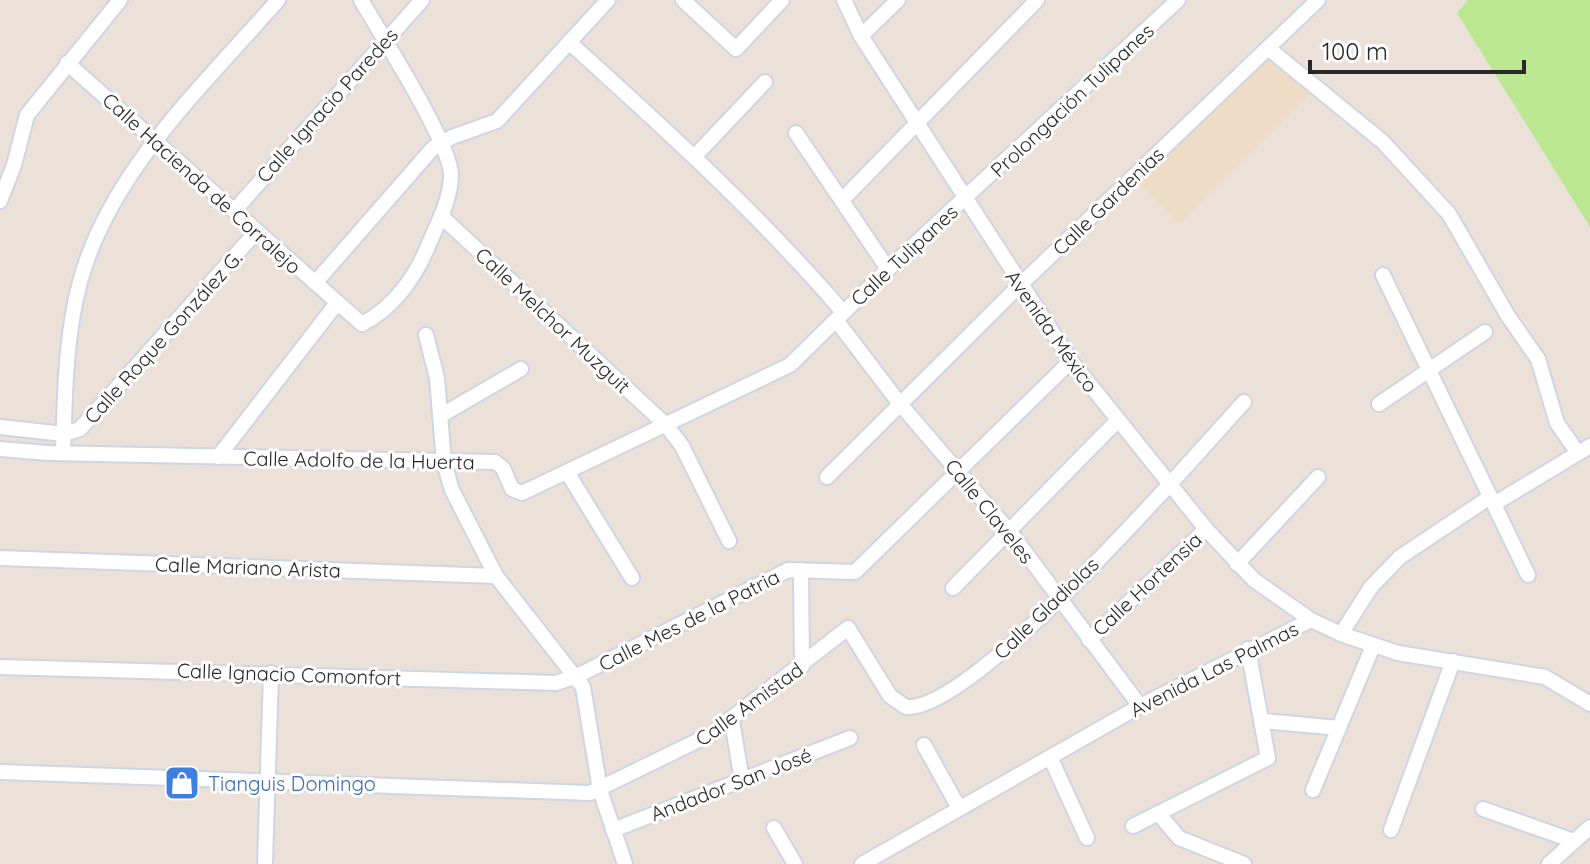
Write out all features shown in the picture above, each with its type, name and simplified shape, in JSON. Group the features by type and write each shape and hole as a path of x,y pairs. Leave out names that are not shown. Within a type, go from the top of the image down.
{"street":[{"path":"0,201 14,165 27,115 120,0"},
{"path":"63,452 67,355 80,281 108,214 155,142 278,0"},
{"path":"361,0 441,142 451,176 441,216"},
{"name":"Calle Ignacio Paredes","path":"234,211 422,0"},
{"path":"315,283 441,142 497,121 608,0"},
{"path":"683,0 736,49 782,0"},
{"name":"Avenida México","path":"844,0 861,36 919,122 1019,286 1071,361 1237,564 1266,590 1311,620"},
{"path":"861,36 898,0"},
{"path":"843,199 1037,0"},
{"name":"Prolongación Tulipanes","path":"966,199 1178,0"},
{"name":"Calle Gardenias","path":"827,477 1019,286 1318,0"},
{"name":"Calle Claveles","path":"569,42 695,156 781,241 839,316 900,404 1010,532 1140,706"},
{"path":"1268,48 1383,142 1456,223 1508,316 1538,359 1557,423 1584,449 1492,500 1400,557 1371,587 1341,634"},
{"name":"Calle Hacienda de Corralejo","path":"67,63 362,324 381,314 414,275 441,216"},
{"path":"695,156 765,82"},
{"path":"796,133 888,269"},
{"path":"0,140 17,145"},
{"name":"Calle Tulipanes","path":"839,316 966,199"},
{"name":"Calle Melchor Muzguit","path":"441,216 666,425 682,446 729,541"},
{"name":"Calle Roque González G.","path":"64,434 80,429 92,417 257,231"},
{"path":"1383,275 1528,575"},
{"path":"218,457 337,303"},
{"name":"Calle Adolfo de la Huerta","path":"0,449 499,464 516,493 567,472 790,365 839,316"},
{"path":"1379,404 1485,332"},
{"path":"426,335 437,378 444,463 452,490 496,576 577,676 587,698 600,790 625,864"},
{"path":"802,666 801,570 855,572 1071,361"},
{"path":"440,416 521,369"},
{"name":"Calle Gladiolas","path":"848,628 890,696 906,707 923,705 979,672 1058,598 1170,484 1244,402"},
{"path":"953,588 1117,421"},
{"path":"0,427 64,434"},
{"path":"567,472 632,578"},
{"path":"1237,564 1318,477"},
{"name":"Calle Hortensia","path":"1089,640 1206,529"},
{"name":"Calle Mariano Arista","path":"0,558 496,576"},
{"name":"Calle Mes de la Patria","path":"577,676 788,570 801,570"},
{"name":"Avenida Las Palmas","path":"862,864 1140,706 1311,620 1373,646 1545,677 1590,704"},
{"name":"Calle Amistad","path":"600,790 688,748 732,721 848,628"},
{"path":"1313,790 1373,646"},
{"path":"1133,826 1268,758 1248,649"},
{"path":"1391,830 1453,661"},
{"name":"Calle Ignacio Comonfort","path":"0,667 556,683 577,676"},
{"path":"265,864 271,673"},
{"path":"732,721 742,781"},
{"path":"1263,721 1339,728"},
{"name":"Andador San José","path":"613,830 850,738"},
{"path":"924,745 959,808"},
{"path":"1050,757 1087,838"},
{"path":"0,772 576,794 600,790"},
{"path":"1483,809 1574,841"},
{"path":"1158,813 1179,838 1244,864"},
{"path":"1549,864 1590,827"},
{"path":"774,828 795,864"}],"shaded area":[{"path":"1267,59 1311,93 1179,224 1138,183"}],"green space":[{"path":"1468,0 1590,0 1590,227 1457,13"}],"place":[{"name":"Tianguis Domingo","path":"182,783"}]}
